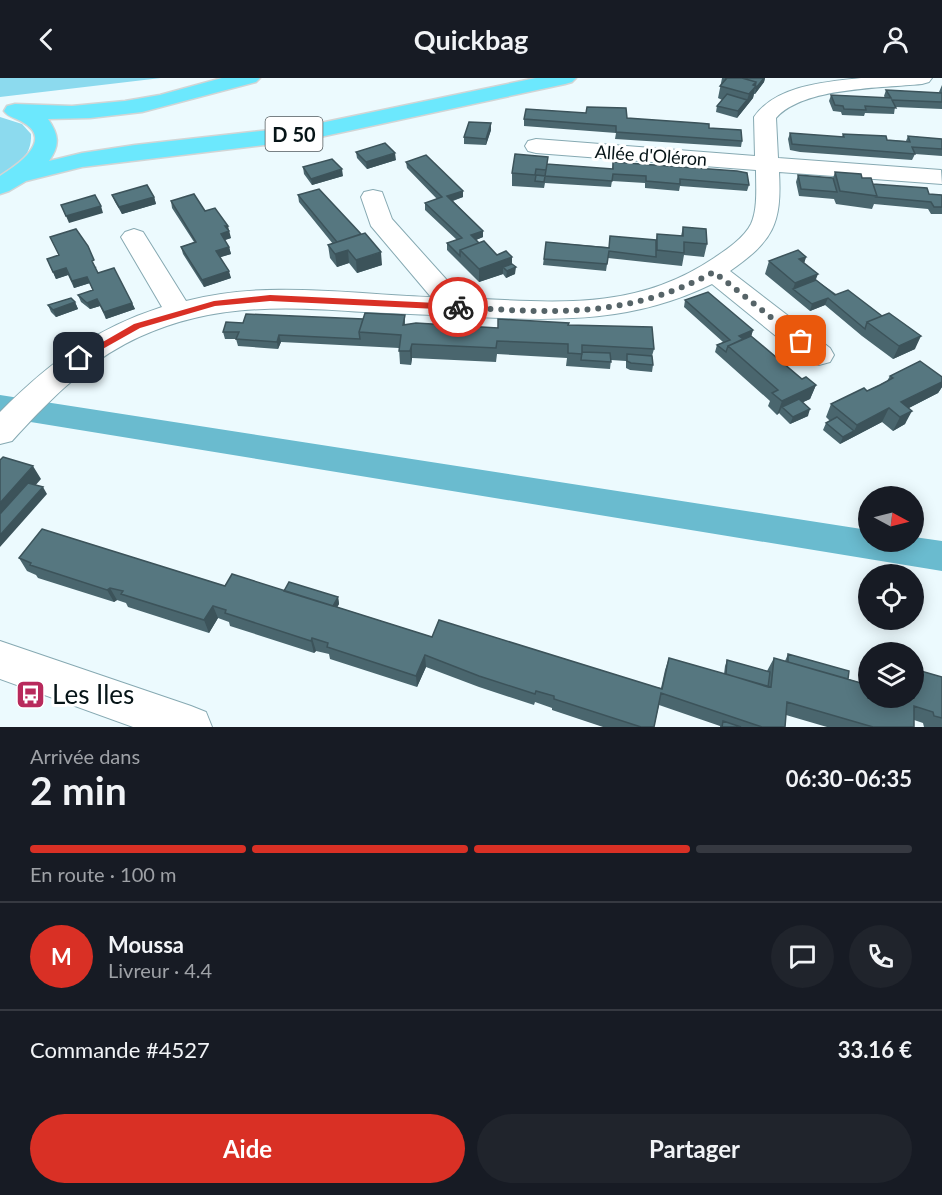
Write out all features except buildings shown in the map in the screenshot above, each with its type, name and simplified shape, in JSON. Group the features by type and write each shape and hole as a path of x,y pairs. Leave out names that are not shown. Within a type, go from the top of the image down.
{"main road":[{"path":"10,110 59,114 105,111 164,101 249,78"},
{"name":"D 50","path":"10,180 82,160 306,133 381,119 565,78"},
{"path":"10,110 36,120 45,131 46,144 38,159 10,180"}],"street":[{"path":"0,432 41,390 79,358 137,326 214,303 270,298 556,313 585,311 645,301 690,285 714,272 739,251 763,224 769,194 765,117 775,106 793,98 826,90 922,78"},
{"name":"Allée d'Oléron","path":"536,146 941,177"},
{"path":"373,197 380,221 455,307"},
{"path":"134,237 179,312"},
{"path":"714,272 819,355"},
{"path":"0,660 190,727"}],"shaded area":[{"path":"0,78 161,78 0,97"},
{"path":"0,117 22,124 31,134 31,142 22,160 0,177"}],"waterway":[{"path":"0,406 942,556"}],"way so far":[{"path":"458,307 556,313 585,311 645,301 690,285 714,272 801,341"}],"place":[{"name":"Les Iles","path":"31,694"}],"route":[{"path":"79,358 137,326 214,303 270,298 458,307"}]}
